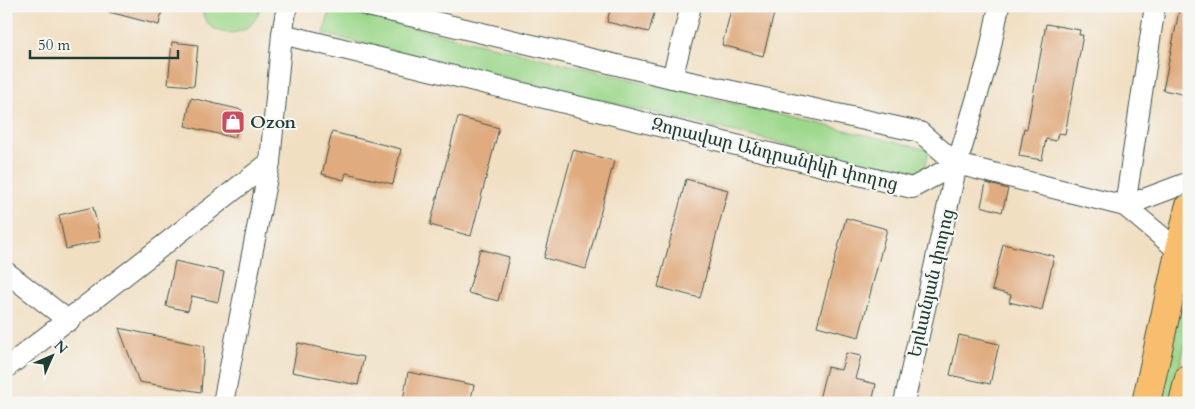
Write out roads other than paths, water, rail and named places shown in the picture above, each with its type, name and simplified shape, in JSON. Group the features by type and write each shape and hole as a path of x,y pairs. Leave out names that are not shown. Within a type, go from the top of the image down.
{"highway":[{"path":"1146,403 1189,208"},
{"path":"1184,403 1189,378"}],"street":[{"path":"223,403 270,162 282,34 287,6"},
{"path":"368,6 672,78 920,132 957,164 1125,206 1179,251"},
{"path":"672,78 691,6"},
{"name":"Երևանյան փողոց","path":"904,403 957,164 988,60 999,6"},
{"path":"1125,206 1155,6"},
{"name":"Զորավար Անդրանիկի փողոց","path":"282,34 912,188 957,164"},
{"path":"6,368 69,321 270,162"},
{"path":"1125,206 1189,182"},
{"path":"6,272 69,321"}],"place":[{"name":"Ozon","path":"233,122"}]}
